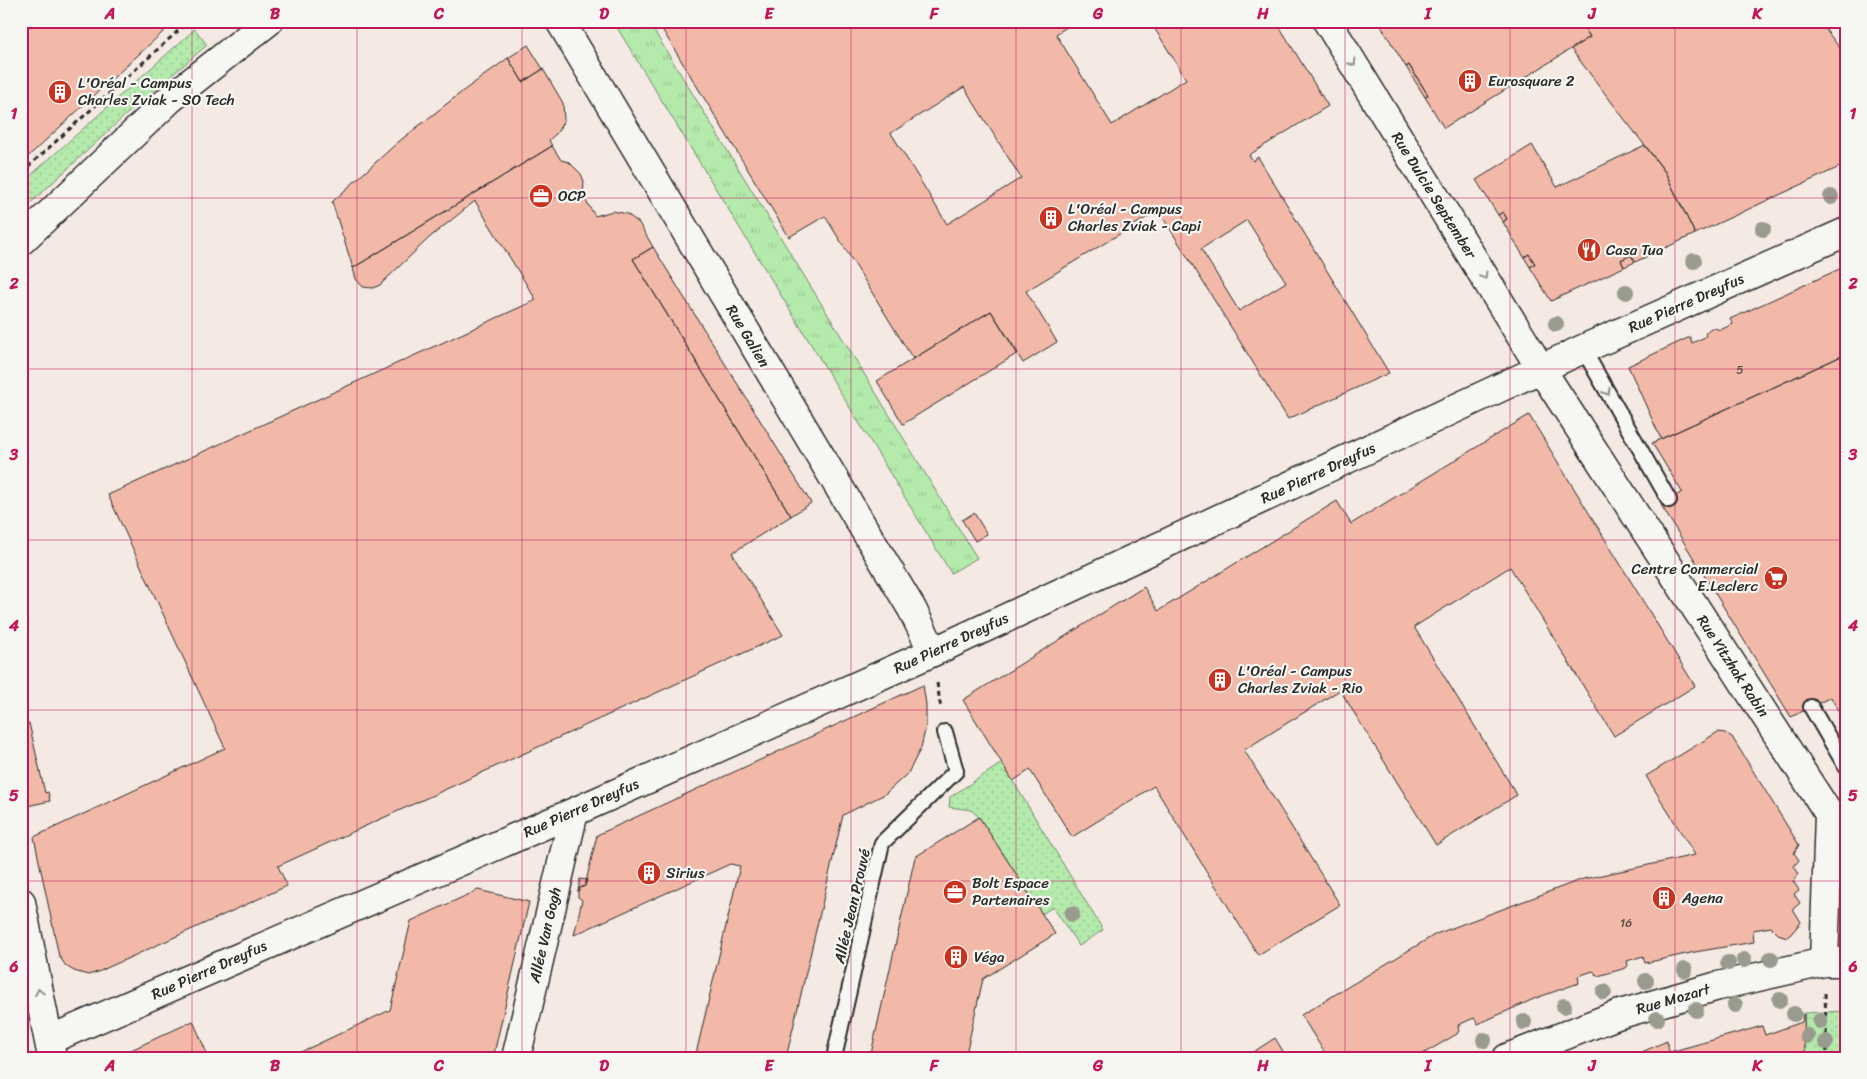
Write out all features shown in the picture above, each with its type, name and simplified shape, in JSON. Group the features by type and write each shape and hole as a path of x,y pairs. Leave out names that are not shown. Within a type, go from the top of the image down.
{"street":[{"path":"21,241 170,99 269,21"},
{"name":"Rue Galien","path":"560,21 907,601 933,652"},
{"name":"Rue Dulcie September","path":"1328,21 1541,369"},
{"name":"Rue Pierre Dreyfus","path":"50,1049 933,652 1583,349 1846,232"},
{"name":"Rue Yitzhak Rabin","path":"1541,369 1829,814 1835,962"},
{"name":"Allée Van Gogh","path":"516,1058 574,812"},
{"path":"21,902 50,1049"},
{"name":"Rue Mozart","path":"1507,1058 1617,1015 1718,986 1835,962"}],"lane":[{"path":"1583,349 1669,500"},
{"path":"1811,707 1846,767"},
{"name":"Allée Jean Prouvé","path":"834,1058 882,843 956,771 945,732"}],"path":[{"path":"21,173 189,21"},
{"path":"933,652 945,732"},
{"path":"1827,1058 1835,962"}],"green space":[{"path":"613,21 648,21 977,558 951,573"},
{"path":"195,29 207,45 129,112 21,212 21,184"},
{"path":"1002,763 1103,930 1079,946 1053,907 1042,914 979,817 971,810 949,807 950,797"},
{"path":"1846,1011 1846,1058 1805,1058 1804,1013"}],"building":[{"name":"L'Oréal - Campus Charles Zviak - SO Tech","path":"21,21 175,21 21,163"},
{"name":"L'Oréal - Campus Charles Zviak - Capi","path":"657,21 1076,21 1056,34 1112,125 1186,79 1150,21 1276,21 1328,106 1249,155 1253,161 1258,157 1389,373 1288,419 1162,216 1167,213 1164,207 1026,291 1057,342 1023,363 991,311 913,359 825,216 789,237","holes":["964,87 1021,178 947,224 891,133","1247,220 1286,282 1239,311 1201,249"]},
{"name":"Eurosquare 2","path":"1378,21 1580,21 1590,37 1444,128 1425,97 1428,95 1409,65 1406,67"},
{"path":"1580,21 1819,21 1846,56 1846,164 1695,234 1665,172 1571,49 1590,37"},
{"path":"528,45 543,69 523,82 508,58"},
{"path":"508,58 523,82 543,69 563,103 564,120 557,133 549,140 552,146 353,268 332,202 397,143"},
{"path":"1409,65 1428,95 1425,97 1406,67"},
{"path":"1532,145 1557,187 1645,145 1665,172 1695,234 1635,262 1631,255 1621,260 1624,267 1551,301 1530,267 1535,264 1529,254 1524,257 1503,222 1507,219 1503,212 1498,215 1476,180"},
{"path":"552,146 561,160 569,162 581,174 584,181 583,196 595,216 613,211 627,214 639,223 653,247 633,259 791,516 732,553 783,635 278,866 287,886 98,972 88,975 74,971 66,966 59,956 34,837 225,748 108,495 536,300 475,201 429,238 380,285 373,288 363,287 356,279 353,268"},
{"path":"1503,212 1507,219 1503,222 1498,215"},
{"path":"653,247 811,503 791,516 633,259"},
{"path":"1529,254 1535,264 1530,267 1524,257"},
{"path":"1631,255 1635,262 1624,267 1621,260"},
{"path":"1846,266 1846,354 1661,439 1628,366 1690,337 1692,343 1705,337 1706,332 1711,328 1720,330 1733,324 1730,319"},
{"path":"991,311 1018,353 903,424 877,381"},
{"name":"Centre Commercial E.Leclerc","path":"1846,354 1846,726 1831,697 1791,717 1661,505 1682,492 1652,443"},
{"name":"L'Oréal - Campus Charles Zviak - Rio","path":"1529,415 1695,686 1614,736 1510,567 1414,627 1517,795 1436,845 1340,690 1244,750 1340,905 1258,955 1154,786 1072,837 1030,770 1013,781 963,700 1144,587 1158,611 1337,501 1351,524"},
{"path":"974,513 987,534 975,541 962,520"},
{"name":"Sirius","path":"923,685 926,704 926,726 921,748 908,773 885,794 843,815 786,1058 695,1058 740,866 730,864 574,935 582,900 578,897 578,891 585,886 597,835"},
{"path":"29,723 45,793 48,792 50,801 27,806 21,778 21,724"},
{"name":"Agena","path":"1718,732 1732,737 1799,845 1794,853 1799,860 1794,866 1799,874 1793,881 1799,890 1794,894 1800,903 1793,909 1801,922 1791,934 1787,937 1778,934 1771,927 1753,930 1754,942 1645,963 1643,956 1627,961 1628,965 1626,968 1598,976 1593,971 1578,976 1579,983 1536,998 1478,1024 1474,1018 1458,1025 1459,1030 1457,1034 1416,1058 1328,1058 1301,1015 1436,934 1583,879 1695,855 1646,776"},
{"name":"Véga","path":"979,817 1055,934 983,979 965,1058 870,1058 915,857"},
{"path":"580,879 587,880 585,886 578,891"},
{"path":"478,890 529,902 493,1058 288,1058 390,1010 411,921"},
{"path":"1803,1014 1805,1058 1665,1058 1670,1056 1670,1052 1762,1026 1765,1035 1802,1022"},
{"path":"193,1021 209,1058 114,1058"},
{"path":"1275,1038 1287,1058 1244,1058"},
{"path":"1667,1041 1670,1056 1662,1058 1654,1053 1648,1058 1628,1058"},
{"path":"1654,1053 1659,1055 1662,1058 1648,1058"}],"place":[{"name":"Eurosquare 2","path":"1470,81"},
{"name":"L'Oréal - Campus Charles Zviak - SO Tech","path":"60,92"},
{"name":"OCP","path":"541,196"},
{"name":"L'Oréal - Campus Charles Zviak - Capi","path":"1051,218"},
{"name":"Casa Tua","path":"1589,250"},
{"name":"Centre Commercial E.Leclerc","path":"1776,578"},
{"name":"L'Oréal - Campus Charles Zviak - Rio","path":"1220,680"},
{"name":"Sirius","path":"649,873"},
{"name":"Bolt Espace Partenaires","path":"955,892"},
{"name":"Agena","path":"1664,898"},
{"name":"Véga","path":"956,957"}]}
